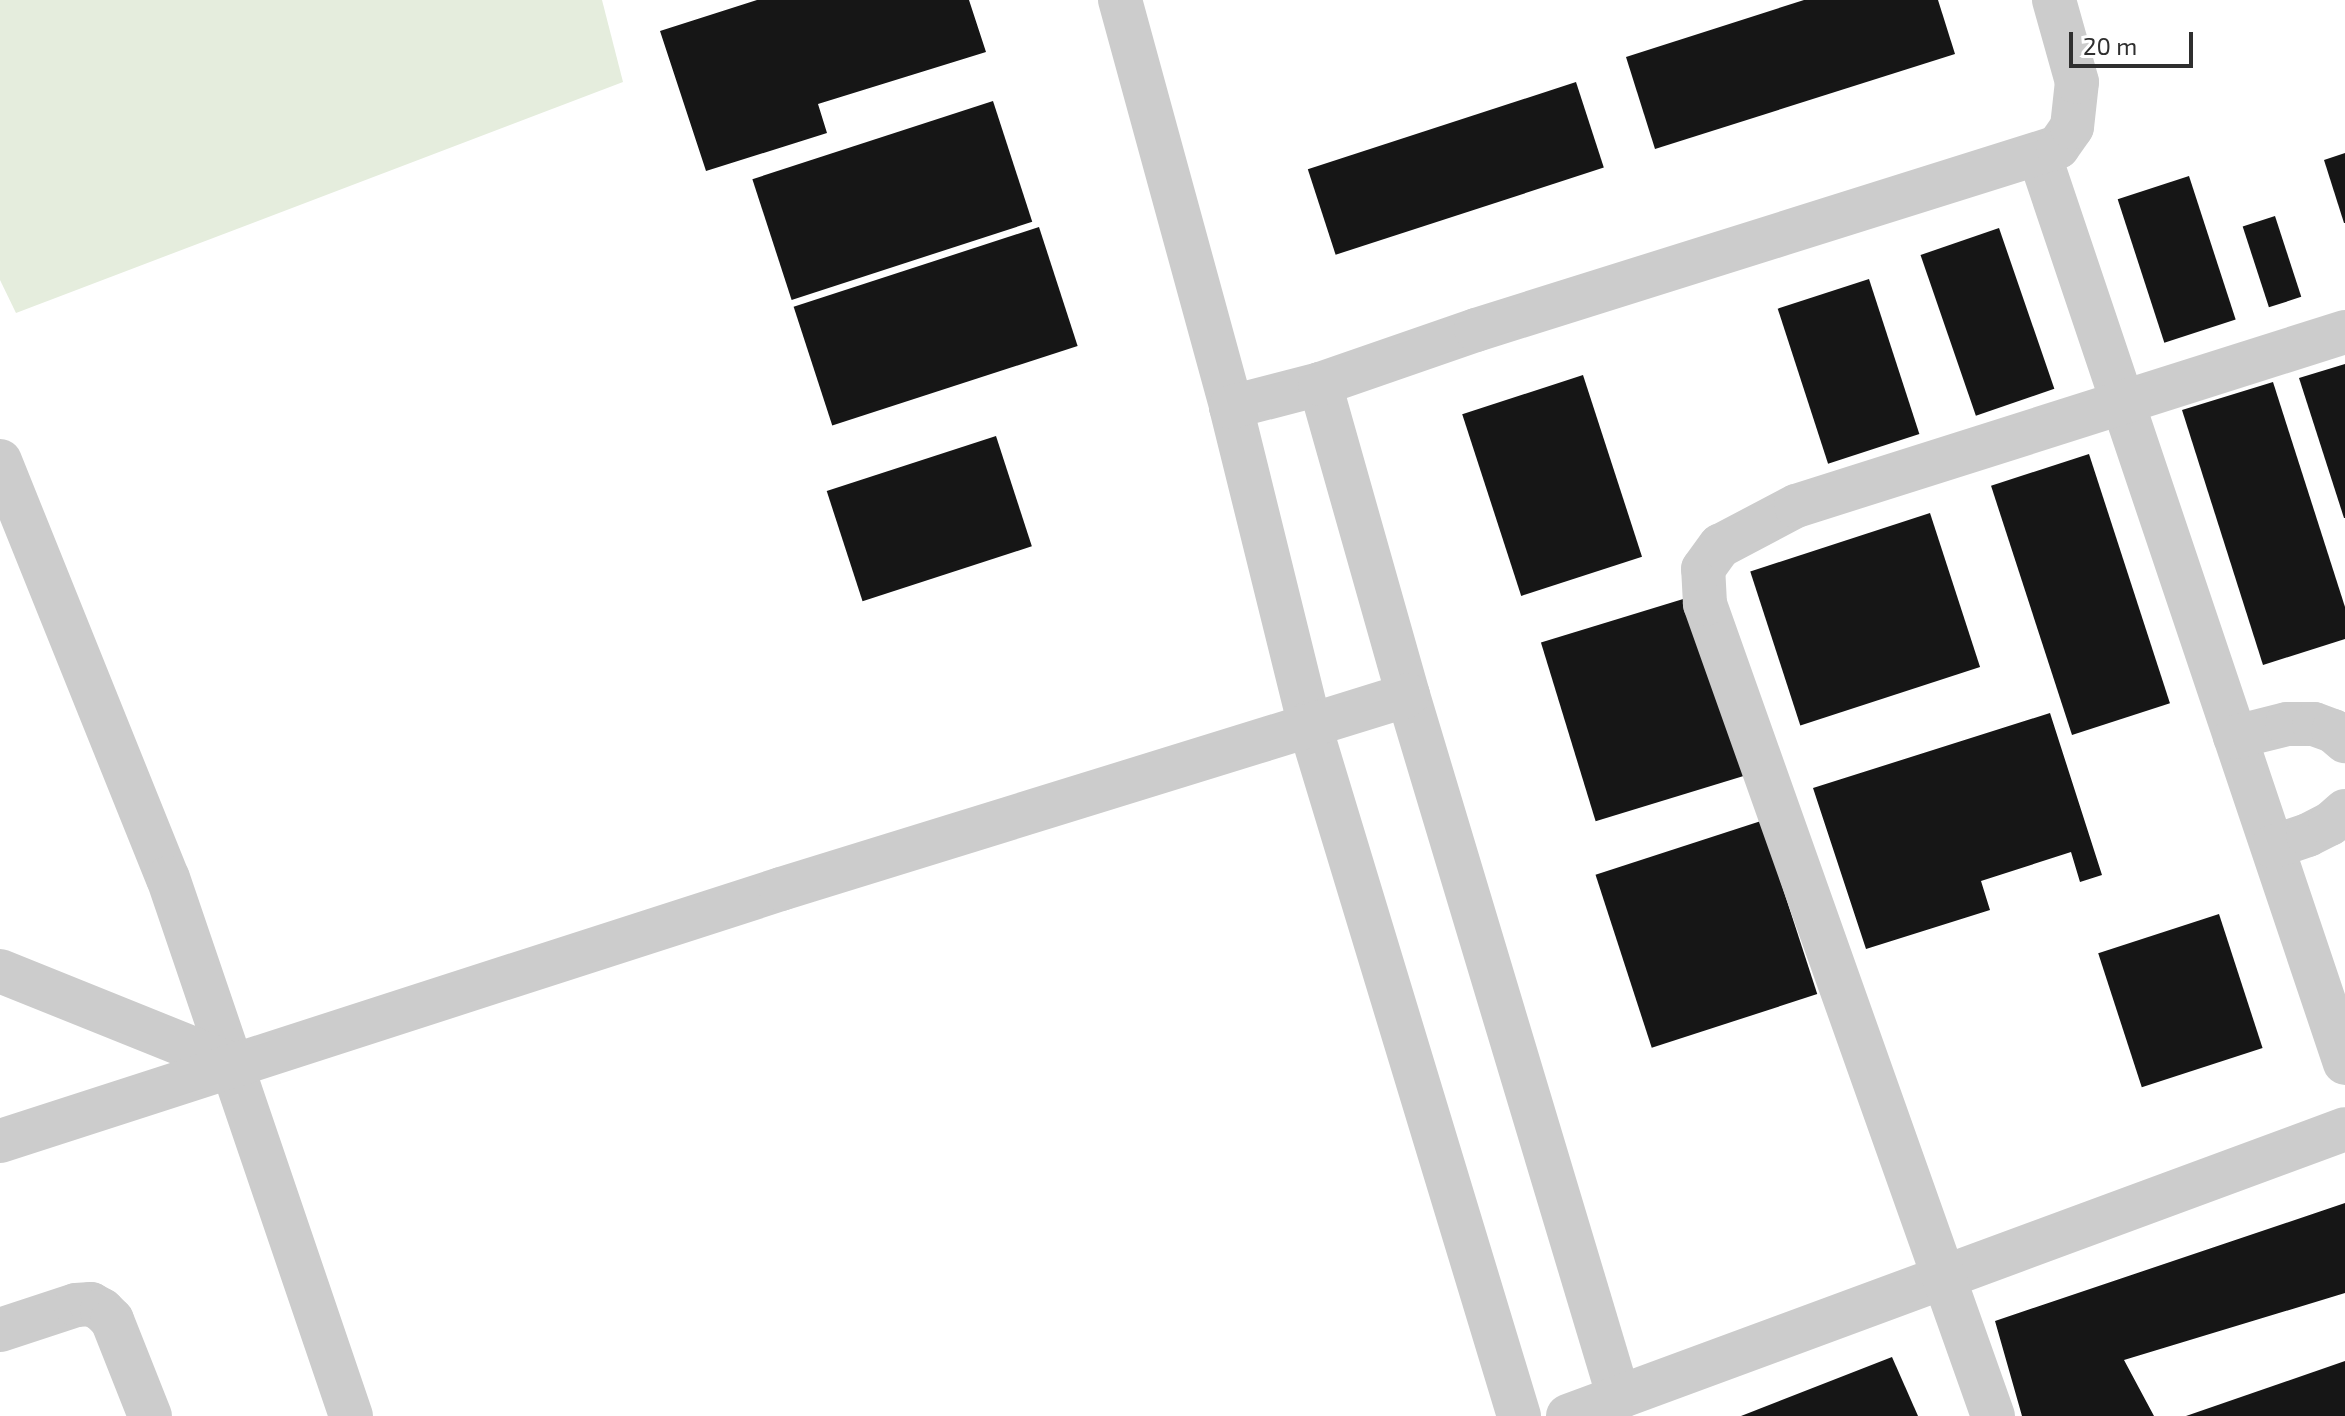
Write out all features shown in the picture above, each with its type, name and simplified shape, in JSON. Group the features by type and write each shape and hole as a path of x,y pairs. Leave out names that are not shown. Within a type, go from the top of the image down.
{"street":[{"path":"1120,0 1231,407 1309,723 1519,1416"},
{"path":"1231,407 1320,384 1711,255 2058,147 2072,127 2077,82 2054,0"},
{"path":"2039,154 2345,1063"},
{"path":"1993,1416 1705,604 1703,569 1720,546 1796,506 2345,332"},
{"path":"1320,384 1408,695 1619,1398"},
{"path":"5,488 168,878 351,1416"},
{"path":"0,1141 231,1064 1309,723 1408,695"},
{"path":"2235,737 2287,724 2314,724 2333,731 2345,741"},
{"path":"2273,847 2308,835 2330,824 2345,811"},
{"path":"0,971 231,1064"},
{"path":"1568,1416 1946,1279 2345,1129"},
{"path":"0,1330 76,1305 91,1304 102,1310 112,1320 150,1416"}],"green space":[{"path":"0,0 602,0 623,82 16,313 0,280"}],"building":[{"path":"757,0 969,0 986,52 818,104 827,133 706,171 660,31"},
{"path":"1804,0 1938,0 1955,54 1655,149 1626,57"},
{"path":"1576,82 1604,168 1336,255 1308,169"},
{"path":"993,101 1032,222 792,300 752,179"},
{"path":"2345,153 2345,223 2344,223 2324,160"},
{"path":"2189,176 2236,320 2164,343 2118,199"},
{"path":"2275,216 2301,297 2269,307 2243,227"},
{"path":"1039,227 1078,346 832,426 794,307"},
{"path":"1999,228 2054,389 1976,416 1921,255"},
{"path":"1869,279 1919,434 1828,464 1778,309"},
{"path":"2345,364 2345,518 2344,518 2299,378"},
{"path":"1583,375 1642,557 1521,596 1462,414"},
{"path":"2273,382 2345,607 2345,639 2263,665 2182,410"},
{"path":"996,436 1032,546 863,601 827,491"},
{"path":"2089,454 2170,703 2072,735 1991,486"},
{"path":"1930,513 1980,667 1800,725 1750,571"},
{"path":"1693,596 1748,775 1596,821 1541,642"},
{"path":"2050,713 2102,875 2080,882 2071,852 1981,881 1990,910 1866,949 1813,788"},
{"path":"1761,821 1817,994 1652,1048 1596,875"},
{"path":"2219,914 2263,1048 2142,1087 2098,953"},
{"path":"2345,1203 2345,1293 2124,1360 2154,1416 2022,1416 1995,1321"},
{"path":"1892,1357 1918,1416 1741,1416"},
{"path":"2345,1361 2345,1416 2186,1416"}]}
